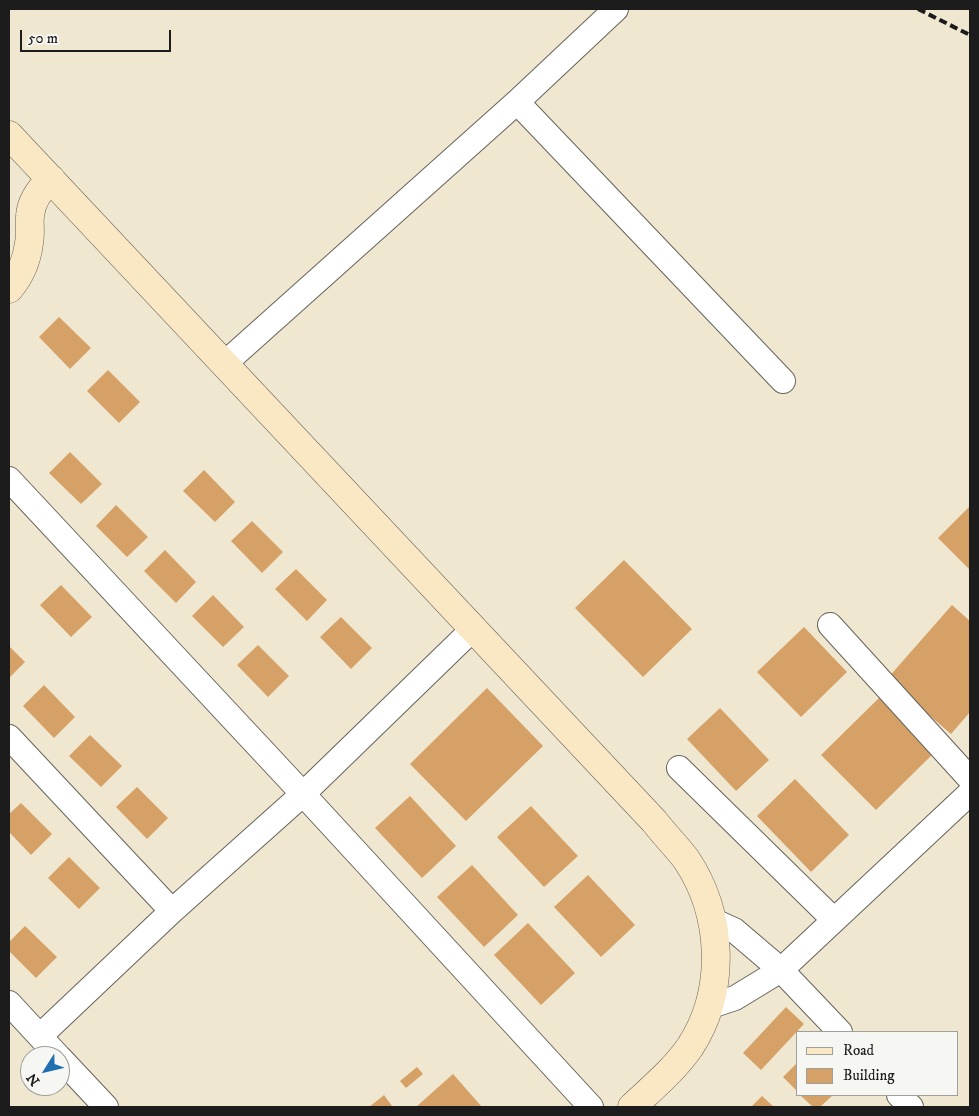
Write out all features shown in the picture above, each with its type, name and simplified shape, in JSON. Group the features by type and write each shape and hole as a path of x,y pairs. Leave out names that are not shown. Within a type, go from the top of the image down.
{"main road":[{"path":"9,134 654,821 685,859 697,878 706,898 712,920 716,942 714,986 701,1027 690,1046 677,1064 632,1107"},
{"path":"9,289 22,269 26,256 31,230 30,216 35,199 51,179"}],"street":[{"path":"224,364 517,102 616,9"},
{"path":"517,102 783,381"},
{"path":"9,479 303,794 591,1107"},
{"path":"830,625 970,779"},
{"path":"40,1036 172,911 303,794 473,629"},
{"path":"9,737 172,911"},
{"path":"679,768 834,919"},
{"path":"708,1007 735,998 781,970 970,793"},
{"path":"712,920 734,930 781,970 839,1031"},
{"path":"9,1003 49,1046"},
{"path":"70,1069 106,1107"},
{"path":"900,1096 911,1107"}],"building":[{"path":"59,317 91,348 70,369 39,337"},
{"path":"108,370 140,402 119,423 87,391"},
{"path":"70,452 102,484 81,504 49,473"},
{"path":"204,470 235,502 215,522 183,491"},
{"path":"116,505 148,537 127,557 96,526"},
{"path":"970,506 970,570 938,538"},
{"path":"252,521 283,552 262,573 231,541"},
{"path":"165,550 196,582 176,603 144,571"},
{"path":"624,560 692,629 643,677 575,608"},
{"path":"296,569 327,600 307,621 275,589"},
{"path":"61,585 92,617 71,637 40,605"},
{"path":"213,595 244,627 223,647 192,616"},
{"path":"952,605 970,621 970,712 951,734 887,679"},
{"path":"341,617 372,648 351,669 320,637"},
{"path":"804,627 847,672 801,717 757,672"},
{"path":"258,645 289,676 268,697 237,665"},
{"path":"9,646 25,662 9,678"},
{"path":"44,685 75,717 54,738 23,706"},
{"path":"487,688 543,746 466,821 410,764"},
{"path":"881,696 935,752 876,810 821,755"},
{"path":"720,708 769,760 736,791 687,739"},
{"path":"90,735 122,766 101,787 69,756"},
{"path":"795,779 849,835 811,872 757,816"},
{"path":"137,787 168,818 147,839 116,807"},
{"path":"410,796 456,846 422,878 375,828"},
{"path":"21,803 52,834 31,855 9,832 9,814"},
{"path":"531,806 578,856 544,887 497,837"},
{"path":"69,857 100,888 79,909 48,878"},
{"path":"472,865 518,915 484,947 437,897"},
{"path":"588,875 635,925 601,957 554,907"},
{"path":"528,923 575,973 541,1005 494,955"},
{"path":"25,926 57,957 36,978 9,951 9,942"},
{"path":"786,1007 804,1024 761,1070 743,1053"},
{"path":"796,1064 796,1090 783,1077"},
{"path":"417,1067 423,1074 406,1088 400,1081"},
{"path":"453,1074 482,1107 416,1107"},
{"path":"384,1095 392,1106 369,1107"},
{"path":"762,1096 774,1107 751,1107"},
{"path":"801,1096 832,1096 820,1107 813,1107"}],"railway":[{"path":"918,9 970,35"}]}
